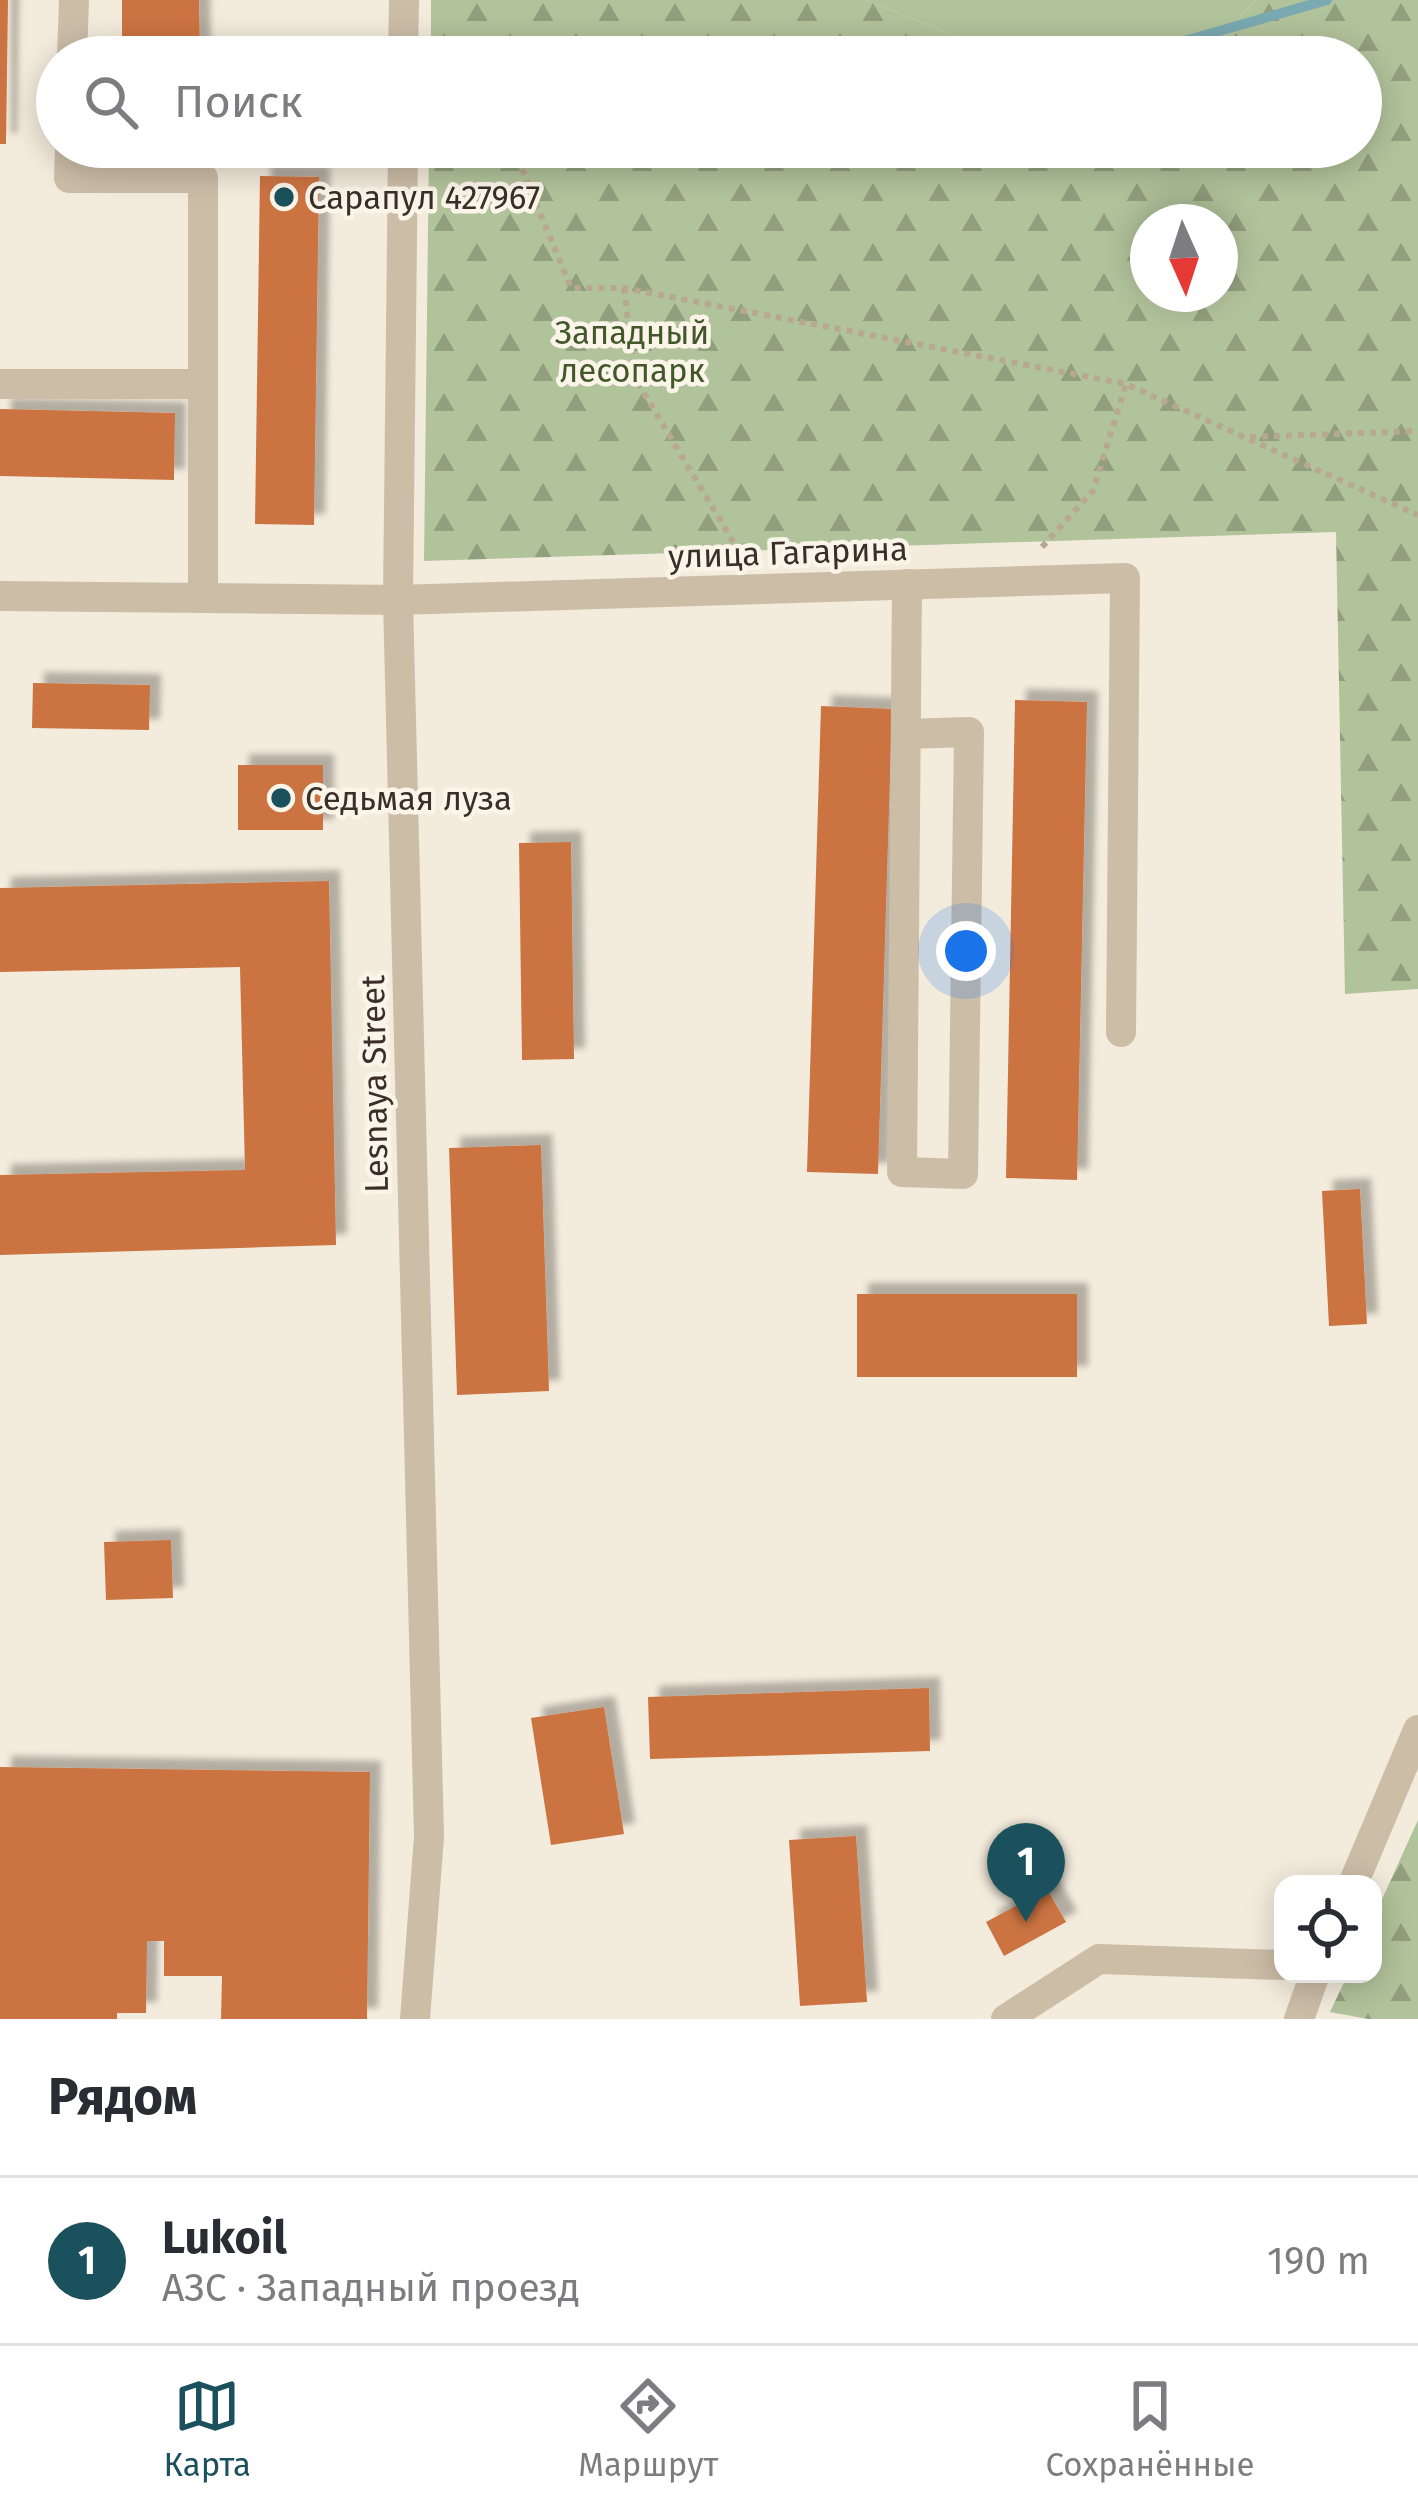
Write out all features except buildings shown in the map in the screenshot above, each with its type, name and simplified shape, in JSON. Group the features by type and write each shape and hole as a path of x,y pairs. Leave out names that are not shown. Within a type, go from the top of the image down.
{"street":[{"path":"73,36 74,0"},
{"path":"404,0 404,36"},
{"path":"69,168 69,178 203,178 203,598"},
{"name":"Lesnaya Street","path":"403,168 398,600 429,1837 415,2019"},
{"path":"0,383 203,384"},
{"name":"улица Гагарина","path":"0,596 398,600 1125,578 1121,1032"},
{"path":"906,734 970,732 963,1174 902,1172 907,584"},
{"path":"1356,1875 1418,1730"},
{"path":"1006,2019 1099,1959 1274,1965"},
{"path":"1299,2019 1312,1983"}],"path":[{"path":"522,168 571,288 624,288 1126,384 1418,514"},
{"path":"624,288 635,378 735,545 694,591"},
{"path":"1012,581 1093,491 1126,384"},
{"path":"1246,437 1418,431"}],"green space":[{"path":"431,0 866,0 955,36 431,36"},
{"path":"866,0 1255,0 1224,36 955,36"},
{"name":"Западный лесопарк","path":"1255,0 1418,0 1418,989 1345,994 1336,532 424,561 429,168 1382,168 1382,36 1224,36"},
{"path":"1418,1820 1418,2019 1368,2019 1330,2012 1344,1983 1382,1983 1382,1899"}],"waterway":[{"path":"1202,36 1327,0"}],"place":[{"name":"Сарапул 427967","path":"284,197"},
{"name":"Седьмая луза","path":"281,798"},
{"name":"Lukoil","path":"1026,1922"}]}
